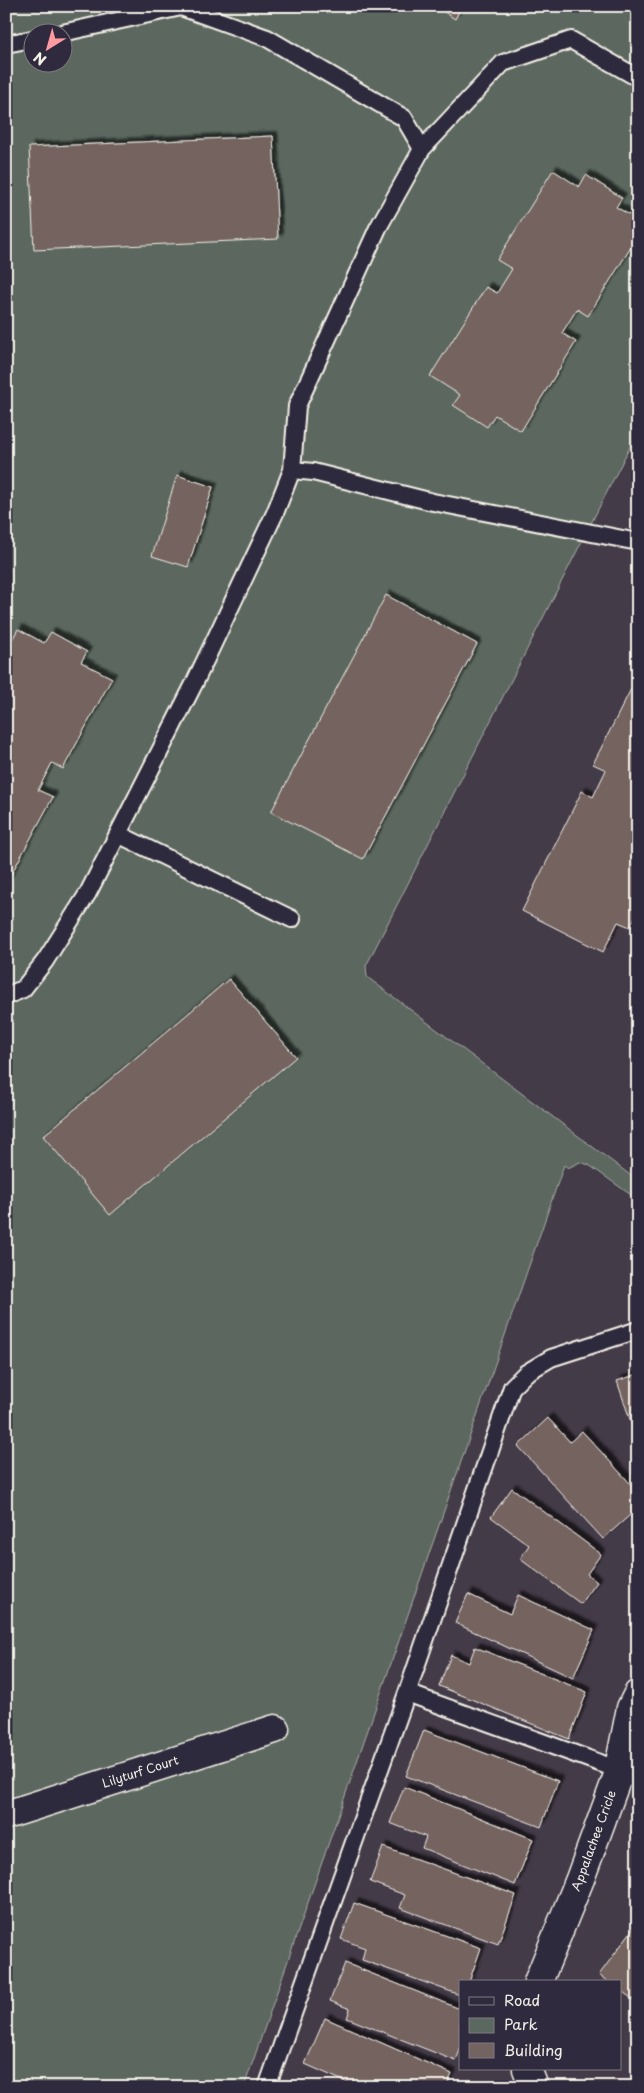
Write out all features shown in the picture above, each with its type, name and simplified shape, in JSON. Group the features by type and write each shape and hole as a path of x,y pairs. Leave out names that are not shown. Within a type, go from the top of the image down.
{"street":[{"name":"Appalachee Cricle","path":"539,1980 580,1879 628,1775 631,1708 638,1694"},
{"name":"Lilyturf Court","path":"6,1815 275,1729"},
{"path":"527,2070 534,2087"}],"lane":[{"path":"72,31 181,7 267,38 396,113 404,118 422,149"},
{"path":"6,996 23,989 45,961 88,893 194,684 275,513 292,470 297,406 378,228 422,149 504,63 571,40 638,78"},
{"path":"6,44 22,41"},
{"path":"292,470 313,472 433,502 638,542"},
{"path":"118,834 292,919"},
{"path":"267,2087 407,1693 512,1387 526,1373 551,1358 638,1330"},
{"path":"407,1693 628,1775"}],"green space":[{"path":"6,6 638,6 638,431 366,966 367,977 638,1181 638,1200 589,1165 580,1162 568,1168 564,1165 244,2087 6,2087"}],"building":[{"path":"435,6 462,6 455,19"},
{"path":"273,136 278,239 34,250 29,147"},
{"path":"553,170 579,187 586,175 622,198 616,207 638,220 638,236 588,316 577,309 562,333 576,342 521,431 495,415 487,427 453,405 460,395 430,376 486,287 497,293 512,269 497,260"},
{"path":"177,475 213,487 188,567 152,556"},
{"path":"386,595 477,644 363,859 271,812"},
{"path":"18,629 44,643 51,632 87,652 81,662 112,678 63,769 52,763 38,790 53,797 6,884 6,651"},
{"path":"638,675 638,911 630,927 618,922 603,952 522,911 582,791 593,797 606,770 593,764"},
{"path":"229,979 296,1057 110,1215 43,1136"},
{"path":"638,1374 638,1443 617,1381"},
{"path":"548,1418 570,1442 582,1431 638,1492 638,1508 603,1539 518,1446"},
{"path":"512,1488 601,1554 587,1574 597,1582 581,1604 520,1559 529,1545 491,1517"},
{"path":"468,1594 510,1614 518,1595 594,1630 573,1678 455,1623"},
{"path":"475,1647 587,1692 569,1739 439,1686 451,1655 469,1663"},
{"path":"424,1730 558,1781 541,1827 406,1776"},
{"path":"404,1787 533,1839 515,1885 422,1848 426,1837 390,1823"},
{"path":"383,1847 516,1895 498,1944 400,1908 405,1895 370,1882"},
{"path":"354,1903 481,1948 470,1980 459,1980 459,1995 362,1960 365,1948 341,1939"},
{"path":"638,1922 638,2003 622,1991 622,1980 605,1980 599,1975"},
{"path":"345,1963 459,2009 459,2053 456,2061 347,2018 350,2009 330,2001"},
{"path":"325,2018 452,2074 446,2087 357,2087 305,2064"}]}
